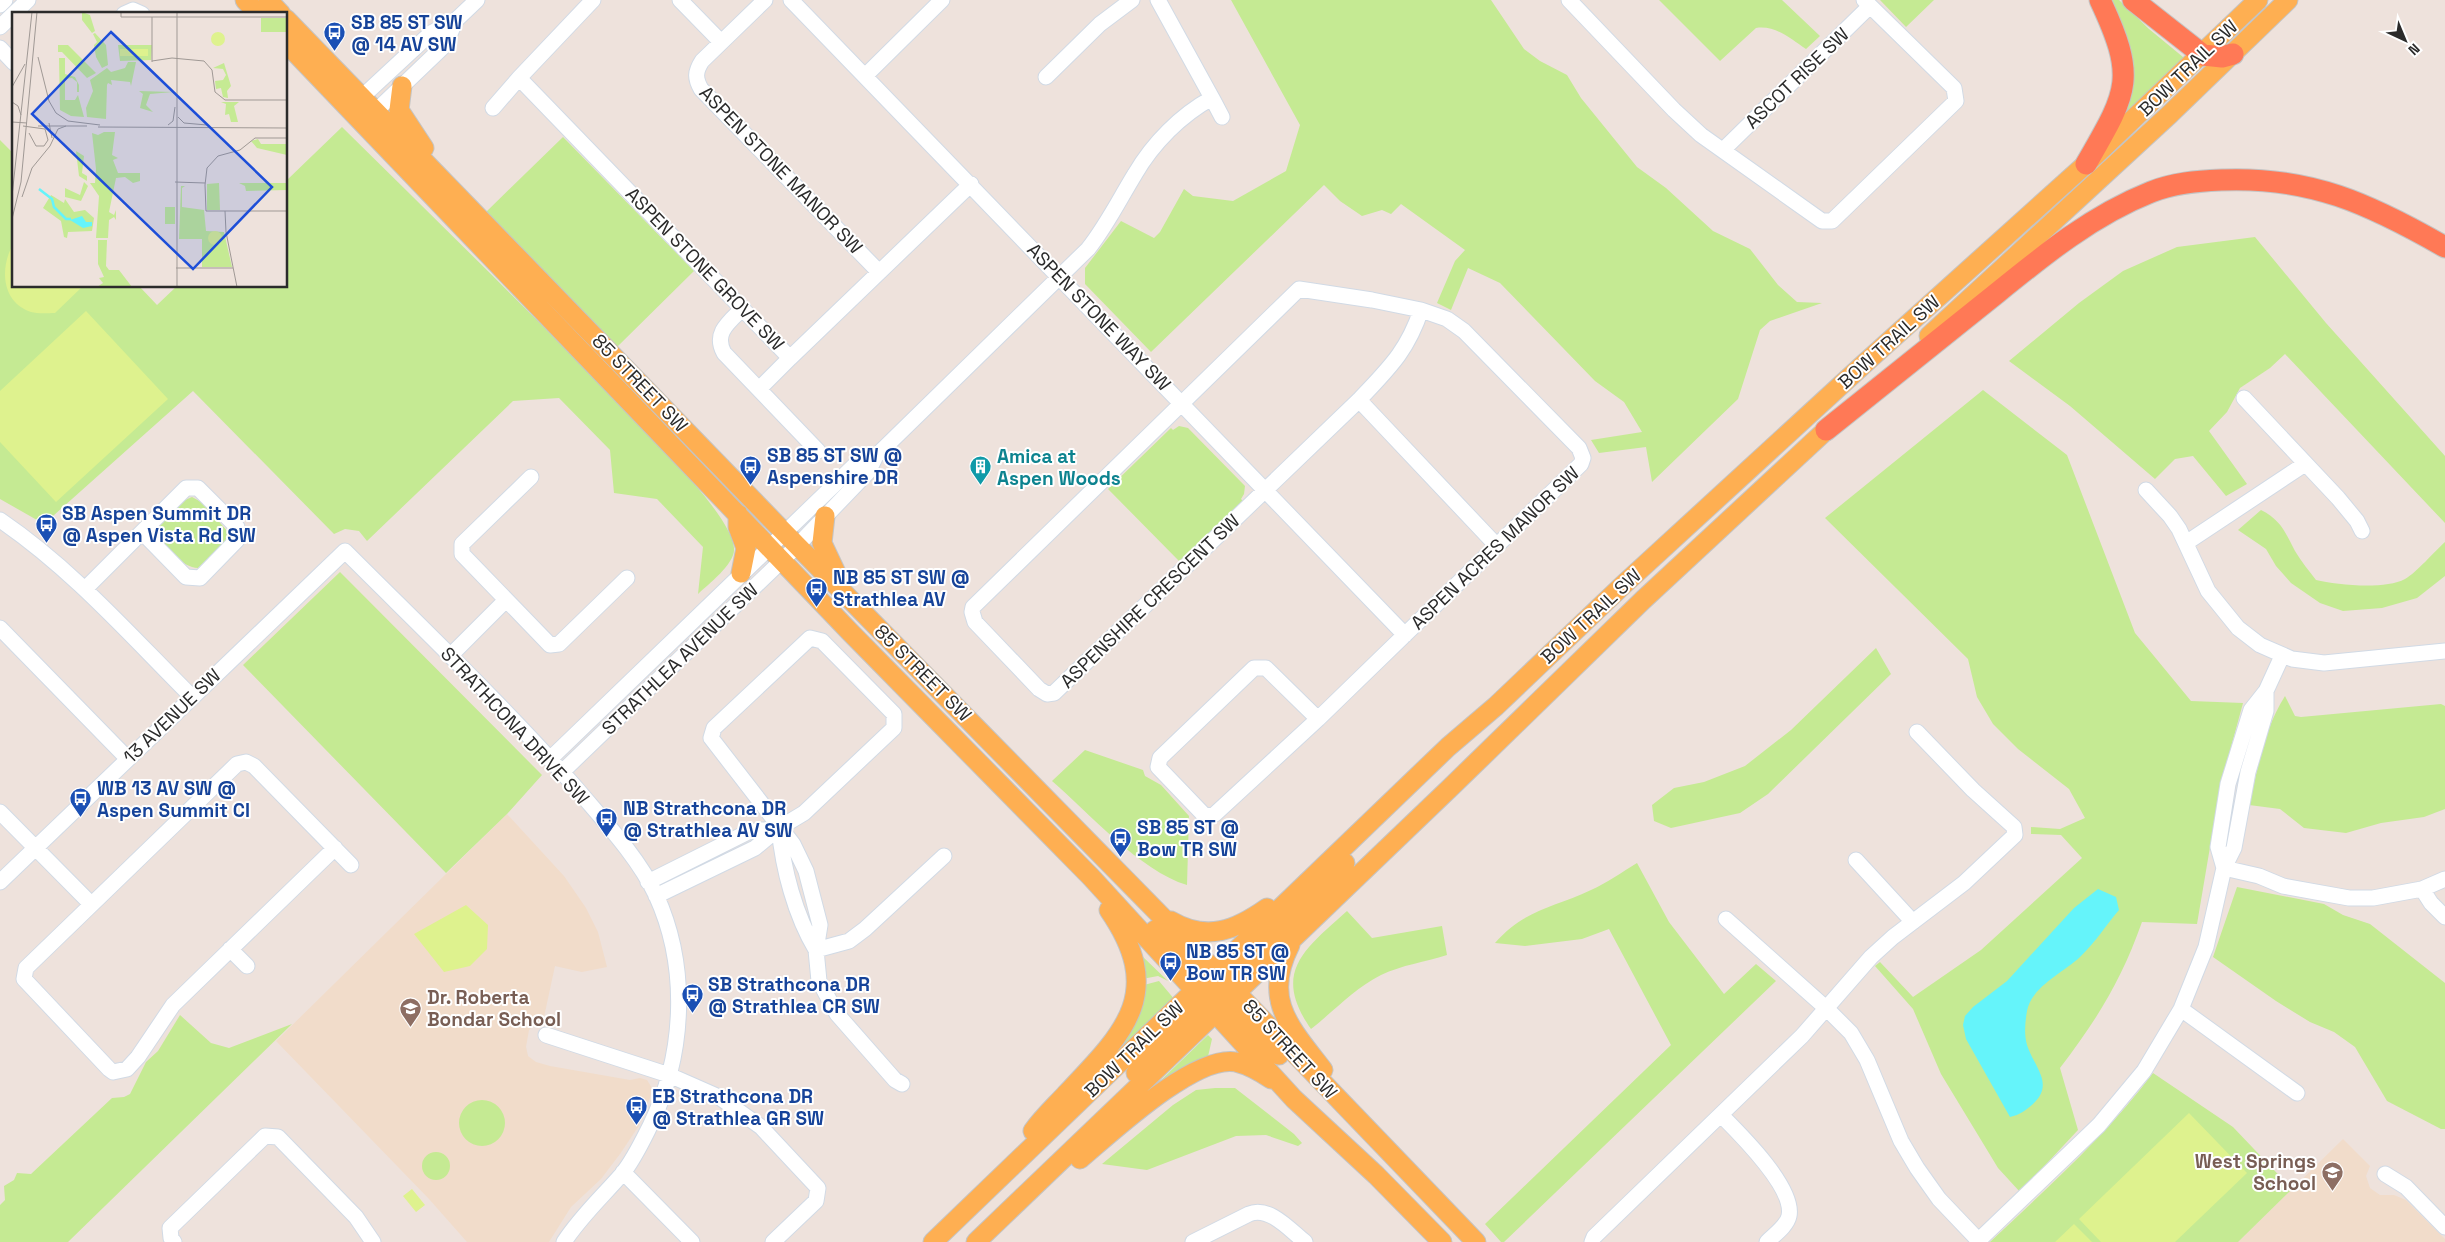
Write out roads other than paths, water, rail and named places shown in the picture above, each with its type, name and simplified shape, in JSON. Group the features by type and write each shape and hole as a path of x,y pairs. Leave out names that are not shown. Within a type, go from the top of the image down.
{"highway":[{"path":"2086,164 2114,116 2123,87 2121,53 2116,36 2100,0"},
{"path":"2133,0 2203,55 2222,57 2233,54"},
{"path":"1826,430 2050,250 2105,214 2153,191 2201,181 2260,180 2288,182 2341,196 2378,211 2445,247"}],"main road":[{"path":"244,0 256,12"},
{"path":"268,0 279,12"},
{"name":"BOW TRAIL SW","path":"1216,992 1448,747 1496,706 1623,584 2086,164 2203,55 2258,0"},
{"name":"BOW TRAIL SW","path":"933,1242 1009,1168 1216,992 1293,938 1643,600 2096,183 2288,0"},
{"name":"85 STREET SW","path":"288,21 359,105 851,633 1091,877 1356,1119 1476,1242"},
{"name":"85 STREET SW","path":"288,44 359,105 376,110 784,532 1161,915 1294,1099 1376,1175 1441,1241"},
{"path":"402,86 399,110 426,150 436,172"},
{"path":"738,513 738,526 746,548 741,573"},
{"path":"825,516 822,543 846,594"},
{"path":"977,1242 1216,992 1496,706"},
{"path":"1161,915 1176,924 1204,932 1225,931 1247,923 1294,884 1400,784 1448,747"},
{"path":"1025,810 1216,992"},
{"path":"1009,1168 1036,1126 1089,1070 1121,1031 1135,1000 1136,971 1126,939 1091,877"},
{"path":"1293,938 1280,971 1278,995 1282,1010 1302,1041 1378,1142"},
{"path":"977,1242 1139,1110 1199,1070 1219,1063 1236,1062 1270,1078 1294,1099"},
{"path":"1441,1241 1458,1223"}],"street":[{"path":"0,5 5,0"},
{"path":"16,12 28,0"},
{"path":"359,105 431,33 456,20 477,0"},
{"path":"493,108 593,0"},
{"path":"680,0 721,42"},
{"name":"ASPEN STONE MANOR SW","path":"765,0 721,42 696,70 696,78 701,89 879,272"},
{"name":"ASPEN STONE WAY SW","path":"791,0 866,75 1405,635"},
{"path":"866,75 942,0"},
{"path":"1046,77 1100,24 1132,0"},
{"path":"1158,0 1222,117"},
{"path":"1569,0 1674,110 1701,135 1822,221 1832,221 1956,101 1954,88 1867,3"},
{"name":"ASCOT RISE SW","path":"1723,150 1867,3"},
{"path":"0,27 12,15"},
{"path":"376,110 445,45 456,20"},
{"path":"0,48 12,60"},
{"name":"ASPEN STONE GROVE SW","path":"519,78 790,358 971,184"},
{"path":"876,456 1088,249 1106,226 1135,173 1150,152 1178,122 1212,98"},
{"name":"ASPEN ACRES MANOR SW","path":"1183,405 1299,290 1372,300 1421,310 1447,319 1464,331 1580,448 1583,458 1577,469 1318,719 1212,816 1205,816 1158,767 1160,758 1254,668 1266,668 1318,719"},
{"path":"743,308 721,331 719,345 724,353 818,450"},
{"path":"1265,489 1359,400 1400,357 1421,310"},
{"path":"759,389 790,358"},
{"path":"2244,398 2338,498 2357,521 2362,531"},
{"path":"1359,400 1497,546"},
{"name":"ASPENSHIRE CRESCENT SW","path":"1183,405 972,610 975,622 1039,689 1046,694 1054,693 1265,489"},
{"name":"STRATHLEA AVENUE SW","path":"550,759 858,462 876,456"},
{"name":"STRATHLEA AVENUE SW","path":"562,772 798,545 868,472 876,456"},
{"path":"2186,543 2305,464"},
{"path":"531,477 462,544 462,554 550,645 559,644 627,578"},
{"path":"84,589 186,488 198,488 237,526 237,540 200,578 186,577 142,532"},
{"path":"2146,490 2170,516 2186,543 2208,591 2224,613 2248,637 2282,656 2324,663 2445,651"},
{"path":"0,520 30,541 84,589 191,696"},
{"name":"STRATHCONA DRIVE SW","path":"345,551 550,759 609,827 648,882 656,896 669,931 678,978 678,1026 668,1075 650,1126 623,1172 578,1220 564,1242"},
{"name":"13 AVENUE SW","path":"0,882 191,696 345,551"},
{"path":"450,656 506,600"},
{"path":"0,628 127,758"},
{"path":"656,896 755,848 779,828 804,813 894,728 894,714 822,641 810,638 714,728 711,738 779,828 793,844 806,871 820,925 816,950 819,981 838,1014 896,1080 902,1084"},
{"path":"1726,918 1851,1033 1862,1052 1901,1141 1917,1168 1939,1199 1978,1241 2099,1125 2144,1071 2181,1009 2206,947 2224,868 2218,847 2228,784 2251,710 2266,691 2282,656"},
{"path":"1592,1242 1594,1237 1721,1115 1827,1009 1871,957 1964,883 2015,835 2014,827 1973,790 1917,732"},
{"path":"335,848 173,1005 150,1041 127,1069 113,1072 24,979 26,968 90,904 237,764 246,762 254,766 335,848 351,865"},
{"path":"0,812 90,904"},
{"path":"648,882 748,832 779,828"},
{"path":"816,950 849,941 865,929 944,856"},
{"path":"1856,860 1913,922"},
{"path":"2224,868 2259,876 2283,886 2349,898 2374,898 2422,889 2445,879"},
{"path":"2422,889 2445,917"},
{"path":"230,949 247,966"},
{"path":"2181,1009 2297,1092"},
{"path":"546,1035 668,1075 719,1097 761,1127 818,1188 816,1201 774,1242"},
{"path":"1721,1115 1759,1154 1788,1201 1789,1215 1787,1221 1767,1242"},
{"path":"174,1242 170,1238 170,1228 265,1136 278,1137 356,1217 373,1242"},
{"path":"623,1172 692,1242"},
{"path":"2385,1174 2406,1187 2445,1227"},
{"path":"1193,1242 1249,1214 1258,1212 1272,1216 1306,1242"}],"water":[{"path":"2098,889 2116,897 2119,910 2085,952 2041,987 2030,1002 2026,1015 2025,1037 2030,1053 2041,1075 2042,1089 2039,1097 2033,1104 2020,1114 2010,1117 1966,1039 1963,1025 1965,1016 1973,1007 2007,981 2074,908"}],"place":[{"name":"SB 85 ST SW @ 14 AV SW","path":"335,52"},
{"name":"SB 85 ST SW @ Aspenshire DR","path":"751,485"},
{"name":"Amica at Aspen Woods","path":"981,486"},
{"name":"SB Aspen Summit DR @ Aspen Vista Rd SW","path":"46,543"},
{"name":"NB 85 ST SW @ Strathlea AV","path":"817,607"},
{"name":"WB 13 AV SW @ Aspen Summit CI","path":"81,818"},
{"name":"NB Strathcona DR @ Strathlea AV SW","path":"607,838"},
{"name":"SB 85 ST @ Bow TR SW","path":"1121,857"},
{"name":"NB 85 ST @ Bow TR SW","path":"1170,981"},
{"name":"SB Strathcona DR @ Strathlea CR SW","path":"692,1014"},
{"name":"Dr. Roberta Bondar School","path":"411,1027"},
{"name":"EB Strathcona DR @ Strathlea GR SW","path":"636,1126"},
{"name":"West Springs School","path":"2332,1191"}]}
